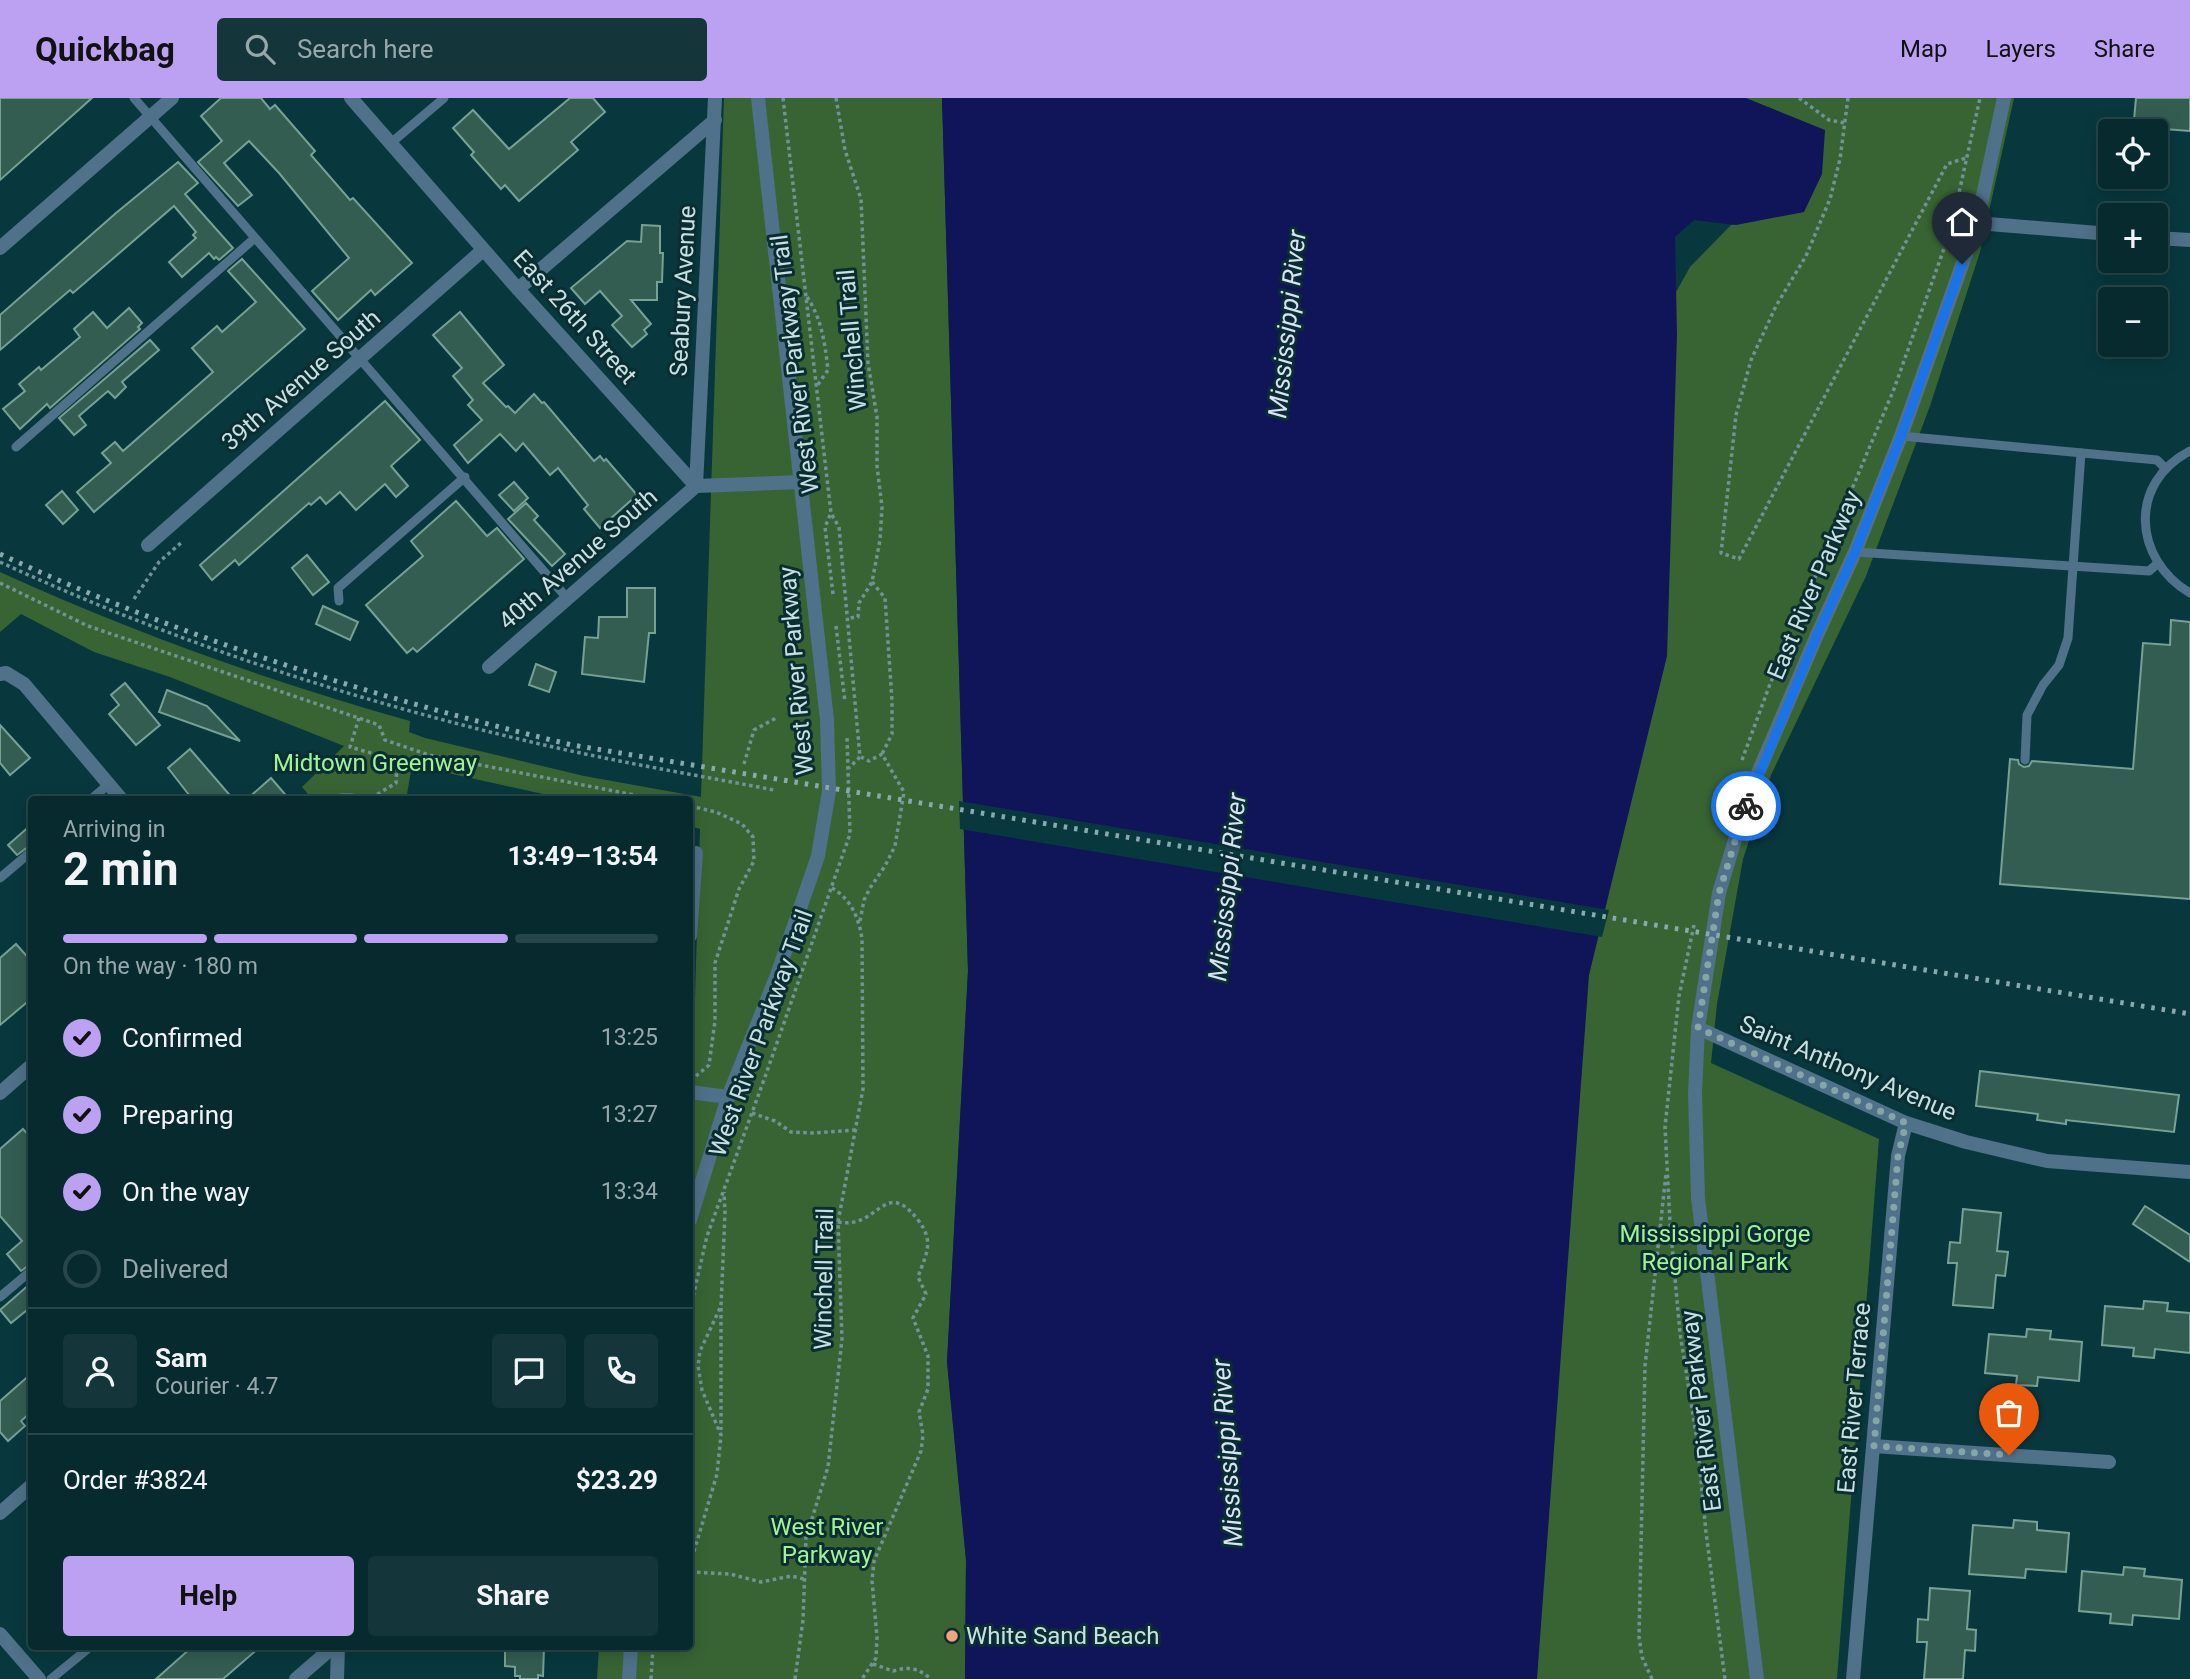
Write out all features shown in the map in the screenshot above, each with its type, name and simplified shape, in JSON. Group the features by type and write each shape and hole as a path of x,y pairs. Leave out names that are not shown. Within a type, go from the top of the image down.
{"street":[{"path":"0,248 172,98"},
{"name":"East 26th Street","path":"352,98 483,250 696,486"},
{"name":"Seabury Avenue","path":"696,486 715,98"},
{"name":"West River Parkway","path":"693,1210 728,1097 777,975 818,856 829,791 827,720 758,98"},
{"name":"East River Parkway","path":"1757,1679 1698,1198 1695,1093 1698,1028 1719,893 1748,796 1855,552 1901,436 1977,223 2004,98"},
{"path":"518,289 715,120"},
{"path":"1977,223 2098,233"},
{"path":"2168,238 2190,240"},
{"name":"39th Avenue South","path":"148,545 483,250"},
{"path":"696,486 801,482"},
{"name":"40th Avenue South","path":"489,667 696,486"},
{"path":"3,673 24,684 119,796"},
{"path":"693,894 696,853"},
{"name":"Saint Anthony Avenue","path":"1698,1028 1906,1123 1966,1142 2048,1161 2190,1172"},
{"path":"0,1093 28,1068"},
{"path":"693,1092 728,1097"},
{"name":"East River Terrace","path":"1853,1679 1898,1156 1906,1123"},
{"path":"1874,1446 2109,1462"},
{"path":"0,1513 28,1488"},
{"path":"0,1634 39,1679"},
{"path":"296,1679 329,1650"},
{"path":"337,1679 338,1650"},
{"path":"629,1679 631,1650"}],"lane":[{"path":"134,98 568,598"},
{"path":"391,143 444,98"},
{"path":"16,447 255,238"},
{"path":"1901,436 2157,460 2165,468"},
{"path":"2190,451 2165,468 2150,495 2145,527 2157,564 2171,580 2190,593"},
{"path":"2025,760 2027,715 2043,685 2059,665 2068,638 2081,453"},
{"path":"339,601 338,588 465,477"},
{"path":"1855,552 2149,571 2157,564"},
{"path":"94,796 108,783"},
{"path":"0,878 28,854"},
{"path":"0,1297 28,1272"},
{"path":"51,1679 86,1650"}],"path":[{"name":"West River Parkway Trail","path":"783,98 831,513 825,527 834,600"},
{"name":"Winchell Trail","path":"836,98 845,150 861,198 866,339 877,417 877,466 882,508 880,540 872,582 859,603 858,617 848,618"},
{"path":"1799,98 1829,120 1845,124"},
{"path":"1848,98 1840,159 1830,199 1806,256 1776,306 1751,360 1737,415 1721,553 1739,559 1947,164 1966,158"},
{"path":"1742,761 1770,684 1895,389 1951,229 1980,98"},
{"path":"805,294 815,308 825,338 828,370 816,388"},
{"path":"831,513 839,527 860,757 849,768"},
{"path":"134,599 159,562 182,542"},
{"path":"0,562 74,596 238,658 413,712 542,745 774,790"},
{"path":"860,757 869,761 882,754 892,734 885,598 872,582"},
{"path":"0,583 88,625 379,725 385,740 429,755 639,796"},
{"path":"744,764 754,730 778,717"},
{"path":"359,718 350,747 395,760 397,764 396,783 376,795"},
{"path":"860,923 864,900 886,866 895,846 904,792 882,754"},
{"path":"693,807 716,812 742,824 753,837 754,861 739,889 715,964 715,1021 709,1065"},
{"name":"West River Parkway Trail","path":"693,1297 707,1236 832,888 846,900 860,923"},
{"path":"1695,920 1679,996 1665,1127 1680,1333 1697,1440 1725,1679"},
{"name":"Winchell Trail","path":"795,1679 803,1620 806,1538 828,1467 842,1339 838,1222 863,1089 860,923"},
{"path":"696,1076 709,1065 719,1065"},
{"path":"753,1073 765,1077"},
{"path":"752,1113 775,1121 791,1132 856,1130"},
{"path":"1652,1679 1642,1657 1639,1637 1642,1449 1645,1366 1667,1163"},
{"path":"693,1555 717,1474 721,1435 721,1306 725,1213 723,1190"},
{"path":"838,1222 850,1225 886,1204 897,1201 906,1206 928,1233 928,1248 918,1277 926,1294 913,1318 928,1356 928,1389 919,1412 923,1435 921,1451 874,1561 872,1581 876,1658 862,1679"},
{"path":"721,1306 700,1351 698,1366 702,1390 721,1435"},
{"path":"693,1572 730,1574 761,1582 791,1576 805,1579"},
{"path":"651,1679 653,1650"},
{"path":"873,1664 893,1671 905,1668 918,1670 929,1677"}],"green space":[{"name":"West River Parkway","path":"724,98 942,98 968,971 947,1362 966,1560 965,1679 597,1679 599,1650 693,1650 693,1064 700,829 693,827 693,796 552,796 412,765 407,796 310,796 302,787 344,746 170,677 94,652 21,614 0,632 0,572 202,654 410,721 409,732 425,738 584,776 701,797"},
{"name":"Mississippi Gorge Regional Park","path":"1712,98 2014,98 1980,252 1930,406 1866,576 1771,775 1743,859 1717,1004 1711,1063 1879,1139 1837,1679 1536,1679 1574,985 1661,319 1690,267 1731,225 1789,208"}],"water":[{"name":"Mississippi River","path":"942,98 1746,98 1825,130 1822,174 1804,212 1736,225 1694,220 1675,237 1677,334 1667,656 1589,975 1537,1679 965,1679 966,1560 947,1362 968,971"}],"pier":[{"path":"959,801 1609,910 1602,937 960,829"}],"building":[{"path":"0,98 92,98 0,180"},
{"path":"221,98 261,98 270,109 275,105 315,151 311,155 350,200 353,198 412,263 375,295 371,290 338,320 312,291 349,258 279,173 249,141 224,163 252,195 238,206 198,162 222,141 201,116"},
{"path":"570,98 593,98 605,112 571,142 578,150 519,201 505,185 501,189 471,155 474,152 453,128 473,110 509,149"},
{"path":"2136,98 2190,98 2190,131 2168,129 2168,119 2134,119"},
{"path":"178,162 198,183 185,194 233,248 219,260 209,253 182,277 169,262 196,238 193,235 196,232 174,206 73,293 70,290 0,350 0,315"},
{"path":"642,225 660,226 662,282 657,282 657,300 631,300 651,324 644,330 647,334 632,347 612,325 622,316 600,291 585,304 571,288 627,241 641,242"},
{"path":"242,259 305,329 94,512 77,492 111,463 102,453 115,442 123,451 213,372 192,348 217,326 222,332 256,302 228,271"},
{"path":"129,308 142,323 138,327 140,329 50,408 47,404 20,429 3,409 25,391 19,384 39,367 41,370 80,337 74,329 93,312 107,328"},
{"path":"460,312 504,365 483,383 506,407 515,413 534,394 544,402 594,461 600,456 604,461 606,459 637,495 600,528 584,509 588,505 558,468 550,475 523,443 516,451 500,434 468,463 454,445 482,420 468,405 473,400 453,376 462,368 433,335"},
{"path":"150,340 159,350 122,382 126,387 115,398 108,391 79,416 86,425 74,435 59,418"},
{"path":"385,401 420,440 391,466 408,486 396,497 385,484 356,510 340,492 326,504 320,497 311,505 309,503 239,565 235,560 212,580 200,565"},
{"path":"514,482 528,498 514,511 499,495"},
{"path":"62,491 78,510 63,524 46,505"},
{"path":"456,501 487,536 497,528 524,559 417,652 413,648 407,653 366,605 423,556 411,541"},
{"path":"526,503 538,516 534,520 565,554 552,566 508,519"},
{"path":"307,555 329,582 313,595 292,568"},
{"path":"627,588 655,588 655,633 649,633 644,682 582,674 585,637 598,638 599,617 627,617"},
{"path":"323,606 358,622 350,640 316,624"},
{"path":"2171,620 2190,622 2190,899 2000,884 2010,759 2018,760 2024,767 2029,766 2032,761 2133,769 2143,643 2170,645"},
{"path":"536,664 556,672 549,692 529,685"},
{"path":"125,683 160,725 136,745 109,714 119,705 111,695"},
{"path":"167,690 207,706 240,741 159,712"},
{"path":"0,725 30,758 10,775 0,763"},
{"path":"190,749 231,796 190,796 168,768"},
{"path":"271,778 287,796 251,796"},
{"path":"28,828 28,847 17,855 8,845"},
{"path":"16,944 28,958 28,1001 0,1025 0,958"},
{"path":"1980,1071 2179,1095 2174,1132 2066,1120 2066,1124 2037,1120 2038,1114 1976,1106"},
{"path":"23,1129 28,1135 28,1266 21,1271 7,1254 22,1241 0,1216 0,1149"},
{"path":"2145,1206 2190,1235 2190,1262 2133,1224"},
{"path":"1963,1209 2001,1213 1997,1251 2008,1252 2005,1276 1996,1275 1993,1308 1953,1305 1957,1263 1948,1263 1950,1242 1960,1243"},
{"path":"28,1286 28,1309 11,1323 0,1310"},
{"path":"2144,1301 2168,1303 2167,1311 2190,1313 2190,1353 2155,1349 2154,1358 2133,1356 2134,1348 2102,1345 2105,1306 2143,1309"},
{"path":"2027,1329 2051,1331 2050,1339 2082,1342 2079,1381 2038,1377 2037,1386 2016,1385 2017,1376 1985,1373 1989,1334 2026,1337"},
{"path":"28,1376 28,1415 21,1421 25,1426 8,1441 0,1432 0,1401"},
{"path":"2014,1520 2037,1522 2037,1530 2069,1533 2066,1572 2026,1569 2025,1578 1969,1574 1973,1525 2013,1528"},
{"path":"2124,1567 2145,1569 2144,1576 2182,1580 2179,1619 2133,1615 2132,1625 2110,1623 2111,1614 2079,1611 2082,1571 2123,1575"},
{"path":"1930,1588 1970,1591 1967,1629 1976,1630 1975,1651 1965,1650 1963,1679 1924,1679 1927,1642 1917,1642 1918,1619 1928,1620"},
{"path":"189,1650 257,1650 223,1679 156,1679"},
{"path":"505,1650 544,1650 543,1676 538,1675 538,1679 520,1679 520,1676 515,1676 515,1667 505,1666"}],"railway":[{"path":"0,554 139,613 282,664 426,707 572,745 2190,1014"}],"way so far":[{"path":"1746,806 1719,893 1698,1028 1906,1123 1898,1156 1874,1446 2009,1455"}],"place":[{"name":"White Sand Beach","path":"952,1636"}],"route":[{"path":"1746,806 1817,635 1855,552 1901,436 1962,264"}],"park label":[{"name":"Midtown Greenway","path":"375,763"}]}
